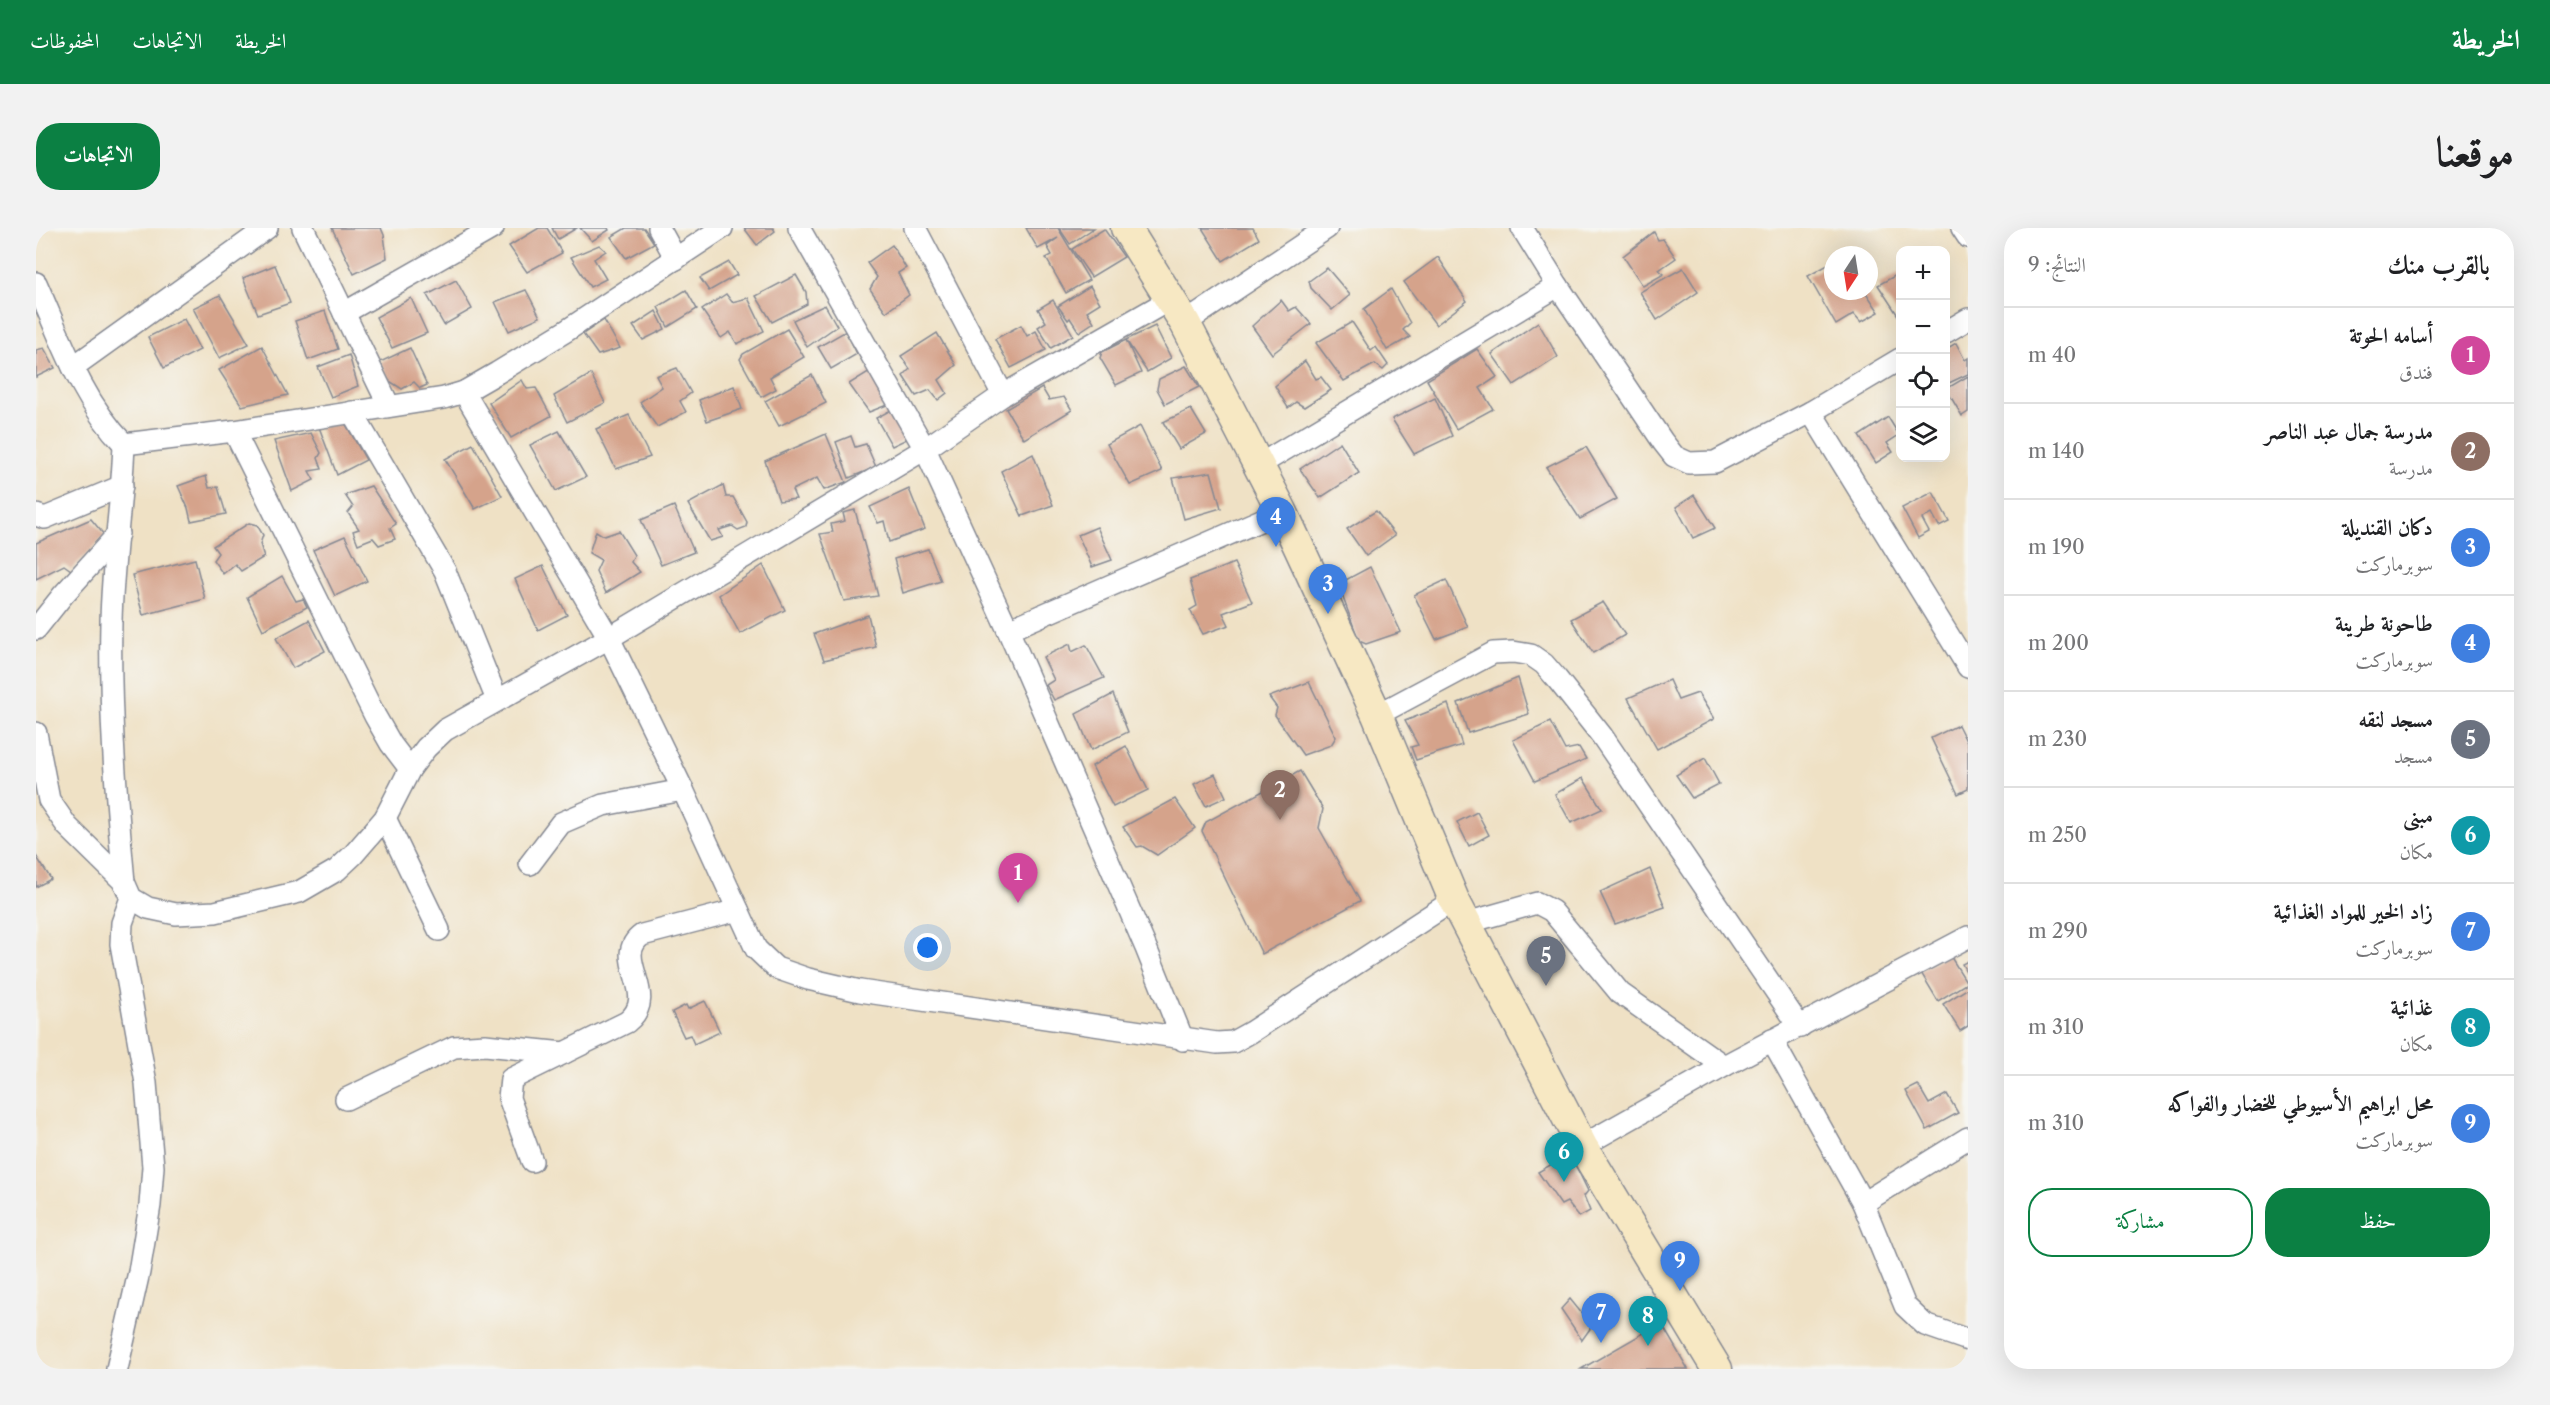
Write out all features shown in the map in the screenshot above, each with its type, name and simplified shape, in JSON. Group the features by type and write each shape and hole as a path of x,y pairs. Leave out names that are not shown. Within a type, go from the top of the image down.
{"street":[{"path":"73,367 267,228"},
{"path":"303,228 389,406"},
{"path":"344,313 493,228"},
{"path":"659,228 676,259"},
{"path":"124,444 234,431 444,398 464,392 566,331 722,228"},
{"path":"799,228 925,449 1008,630 1184,1040"},
{"path":"915,228 1003,395"},
{"path":"1126,228 1178,311 1282,511 1377,715 1460,911 1582,1146 1717,1369"},
{"path":"36,733 43,805 68,826 148,908 176,915 215,912 299,892 337,870 353,855 385,818 410,769 426,748 445,730 609,638 925,449 1003,395 1178,311 1327,228"},
{"path":"1522,228 1558,286 1663,442 1674,456 1689,463 1715,462 1811,412 1896,361"},
{"path":"1962,228 1968,237"},
{"path":"36,283 89,399 106,426 124,444 111,620 111,701 128,890 121,944 146,1083 153,1167 150,1205 139,1272 117,1369"},
{"path":"1259,465 1558,286"},
{"path":"1950,330 1968,319"},
{"path":"464,392 609,638 683,790 756,949 776,968 808,979 860,991 1184,1040 1206,1043 1233,1042 1460,911 1537,903 1552,911 1620,993 1724,1066"},
{"path":"352,412 445,571 497,700"},
{"path":"1811,412 1968,667"},
{"path":"234,431 375,716 391,744 410,769"},
{"path":"36,515 45,518 122,486"},
{"path":"1008,630 1282,511"},
{"path":"36,630 63,595 118,534"},
{"path":"1377,715 1493,653 1522,653 1538,659 1602,736 1800,1027"},
{"path":"530,864 561,823 603,805 683,790"},
{"path":"385,818 439,930"},
{"path":"532,1161 509,1098 511,1079 627,1022 637,1014 641,1000 630,950 634,942 642,935 738,910"},
{"path":"1582,1146 1772,1040 1968,937"},
{"path":"1772,1040 1863,1203 1905,1306 1925,1325 1968,1340"},
{"path":"346,1099 454,1047 486,1045 565,1053"},
{"path":"1863,1203 1968,1138"}],"building":[{"path":"332,228 381,228 387,258 354,274"},
{"path":"539,228 547,228 562,253 527,272 509,246"},
{"path":"552,228 577,228 558,239"},
{"path":"580,228 608,228 609,230 592,241"},
{"path":"626,228 644,228 654,243 626,258 611,237"},
{"path":"744,228 773,228 775,231 757,245"},
{"path":"1026,228 1058,228 1089,280 1066,293 1046,258 1052,255 1047,246 1058,238 1038,249"},
{"path":"1059,228 1094,228 1070,244"},
{"path":"1202,228 1253,228 1259,239 1223,261"},
{"path":"1104,229 1124,257 1091,277 1072,249"},
{"path":"1654,232 1658,240 1663,239 1676,258 1659,270 1664,274 1643,286 1623,256"},
{"path":"599,245 606,251 594,259 606,279 590,287 571,257"},
{"path":"892,245 906,268 898,273 909,295 886,312 870,289 877,277 867,263"},
{"path":"1438,257 1467,301 1436,325 1404,282"},
{"path":"729,262 737,275 709,291 700,278"},
{"path":"275,265 290,303 258,314 243,278"},
{"path":"1824,267 1824,300 1871,300 1879,312 1861,322 1854,314 1836,325 1808,276"},
{"path":"1327,268 1350,295 1332,310 1311,288 1309,281"},
{"path":"1683,268 1698,292 1657,320 1640,292"},
{"path":"796,275 806,292 807,304 772,322 756,296"},
{"path":"1896,275 1896,312 1878,285"},
{"path":"456,280 472,309 444,325 427,295"},
{"path":"1090,286 1100,303 1087,311 1094,322 1079,332 1058,306"},
{"path":"1391,289 1410,323 1403,330 1410,337 1387,350 1364,309"},
{"path":"526,290 540,317 509,331 495,302"},
{"path":"686,290 697,309 668,327 658,307"},
{"path":"726,294 732,302 748,298 764,331 737,344 730,332 721,338 702,310"},
{"path":"220,295 249,344 219,358 193,308"},
{"path":"411,298 427,333 392,348 376,317"},
{"path":"1053,300 1073,335 1051,348 1038,327 1046,322 1038,309"},
{"path":"1281,300 1289,311 1296,307 1311,324 1272,354 1252,326"},
{"path":"825,305 837,326 807,347 793,320"},
{"path":"325,311 338,349 308,360 295,321"},
{"path":"656,311 665,329 643,340 633,326"},
{"path":"184,319 200,350 164,368 148,337"},
{"path":"604,320 620,348 598,355 583,334"},
{"path":"1352,322 1371,351 1376,347 1388,365 1383,370 1375,364 1344,381 1316,343"},
{"path":"1538,322 1558,357 1514,385 1492,354"},
{"path":"1021,325 1027,336 1036,331 1046,350 1011,368 995,339"},
{"path":"1155,326 1171,358 1147,372 1126,340"},
{"path":"787,329 804,357 770,377 776,389 761,397 740,359 743,354"},
{"path":"846,331 857,354 831,369 818,347"},
{"path":"937,333 956,365 939,380 947,393 938,400 930,390 916,396 903,376 910,369 901,356"},
{"path":"1126,340 1141,373 1116,385 1100,358 1102,352"},
{"path":"1956,343 1965,360 1968,358 1968,374 1950,383 1950,354 1950,347"},
{"path":"262,346 288,395 242,406 219,370"},
{"path":"44,348 55,368 36,377 36,350"},
{"path":"410,348 427,385 420,388 414,382 402,389 388,380 380,362"},
{"path":"1477,349 1497,377 1480,388 1493,409 1456,429 1427,380"},
{"path":"349,355 358,386 331,397 318,367"},
{"path":"1305,361 1316,379 1321,377 1331,390 1304,407 1296,402 1288,408 1275,386"},
{"path":"1186,366 1199,387 1165,404 1157,389 1159,379"},
{"path":"677,368 691,393 680,401 686,412 657,427 640,402 662,387 656,376"},
{"path":"870,371 885,396 887,405 869,412 849,384"},
{"path":"591,374 605,403 567,422 554,396"},
{"path":"812,375 826,403 779,426 765,401"},
{"path":"1968,376 1968,412 1962,416 1950,396 1950,387"},
{"path":"522,380 527,389 536,388 551,416 511,438 489,403"},
{"path":"734,386 742,409 707,421 699,400"},
{"path":"1042,388 1049,400 1064,397 1072,410 1024,439 1006,409"},
{"path":"1435,398 1452,436 1414,454 1392,419"},
{"path":"1191,409 1206,434 1179,449 1163,422"},
{"path":"891,410 909,438 892,446 876,418"},
{"path":"629,415 650,457 616,469 596,429"},
{"path":"1888,417 1896,430 1896,437 1887,443 1893,452 1876,463 1859,436"},
{"path":"345,423 366,460 337,475 319,427"},
{"path":"1140,426 1162,471 1130,485 1107,444"},
{"path":"559,431 586,477 556,491 530,445"},
{"path":"311,433 321,453 318,458 322,469 309,471 314,480 292,491 274,441"},
{"path":"826,434 846,482 824,490 817,478 792,490 796,499 779,501 765,461"},
{"path":"851,436 855,447 866,444 876,467 849,478 836,442"},
{"path":"1340,442 1359,473 1320,498 1300,469"},
{"path":"473,444 502,496 475,509 445,459"},
{"path":"1586,447 1617,499 1580,519 1546,467"},
{"path":"1033,454 1053,505 1022,516 1001,471"},
{"path":"1211,472 1221,508 1184,519 1173,478"},
{"path":"206,476 209,488 218,487 226,514 191,521 178,486"},
{"path":"723,485 726,497 733,497 747,522 746,527 738,530 732,526 719,530 723,537 710,541 688,504"},
{"path":"371,486 396,524 390,528 395,539 379,545 373,538 358,544 353,531 359,529 348,513 353,507 345,495"},
{"path":"909,489 925,529 889,542 884,521 878,523 870,507"},
{"path":"1933,492 1949,521 1939,526 1932,513 1922,519 1929,532 1918,538 1902,508"},
{"path":"1694,495 1715,528 1693,538 1676,507"},
{"path":"674,506 694,552 661,565 641,520"},
{"path":"855,510 878,596 844,601 820,534 833,532 831,524 845,521 843,513"},
{"path":"1376,511 1395,535 1366,556 1347,529"},
{"path":"91,519 105,536 71,570 64,565 36,579 36,543"},
{"path":"249,523 257,525 263,535 260,544 264,557 241,571 235,564 223,574 213,560 218,553 213,546"},
{"path":"1097,527 1112,560 1092,567 1078,535"},
{"path":"596,531 604,536 619,531 634,555 631,562 640,572 606,593 596,571 601,560 589,553"},
{"path":"345,536 367,581 335,596 313,550"},
{"path":"928,549 941,581 903,593 894,559"},
{"path":"195,559 205,599 143,615 132,575"},
{"path":"1234,563 1252,602 1223,613 1229,625 1203,634 1190,610 1197,606 1190,580"},
{"path":"763,565 785,610 740,634 719,595"},
{"path":"543,566 567,615 538,630 515,579"},
{"path":"1370,567 1401,632 1366,644 1359,641 1338,584"},
{"path":"282,576 296,601 303,599 307,607 263,630 247,597"},
{"path":"1446,580 1468,627 1436,639 1414,595"},
{"path":"1603,602 1625,635 1593,653 1571,619"},
{"path":"868,615 876,647 824,660 814,634"},
{"path":"309,620 325,651 293,668 276,638"},
{"path":"1070,644 1072,652 1086,645 1104,678 1054,700 1046,685 1054,680 1043,657"},
{"path":"1518,678 1529,714 1468,733 1458,703"},
{"path":"1669,680 1678,700 1698,693 1714,719 1657,749 1628,698"},
{"path":"1309,682 1336,737 1331,745 1303,755 1275,715 1277,708 1269,697"},
{"path":"1113,694 1128,732 1091,750 1076,714"},
{"path":"1448,704 1462,745 1416,760 1411,747 1418,745 1405,721"},
{"path":"1550,722 1565,750 1579,747 1586,759 1535,781 1513,740"},
{"path":"1958,725 1968,745 1968,789 1958,794 1931,738"},
{"path":"1126,746 1148,790 1113,807 1092,766"},
{"path":"1705,758 1719,784 1692,798 1676,775"},
{"path":"1300,771 1323,809 1319,828 1360,901 1262,954 1202,831 1206,822"},
{"path":"1215,774 1226,797 1206,806 1194,784"},
{"path":"1583,778 1602,809 1571,823 1555,794"},
{"path":"1175,799 1195,828 1157,855 1142,846 1137,847 1123,827"},
{"path":"1477,812 1489,835 1469,846 1457,822"},
{"path":"36,856 51,879 36,887"},
{"path":"1650,869 1665,907 1615,924 1600,892"},
{"path":"1949,954 1967,983 1938,1001 1920,971"},
{"path":"1968,961 1968,975 1962,964"},
{"path":"1968,988 1968,1026 1960,1031 1943,1004"},
{"path":"705,1001 720,1032 694,1044 690,1035 684,1037 672,1012 686,1005 688,1009"},
{"path":"1918,1085 1929,1104 1947,1094 1958,1113 1927,1130 1906,1091"},
{"path":"1570,1154 1588,1191 1584,1196 1590,1211 1579,1217 1567,1202 1561,1205 1538,1172"},
{"path":"1570,1299 1592,1326 1582,1340 1561,1309"},
{"path":"1661,1323 1688,1369 1581,1369"}],"place":[{"name":"طاحونة طرينة","path":"1276,547"},
{"name":"دكان القنديلة","path":"1328,614"},
{"name":"مدرسة جمال عبد الناصر","path":"1280,820"},
{"name":"أسامه الحوتة","path":"1018,903"},
{"name":"مسجد لنقه","path":"1546,986"},
{"name":"مبنى","path":"1564,1182"},
{"name":"محل ابراهيم الأسيوطي للخضار والفواكه","path":"1680,1291"},
{"name":"زاد الخير للمواد الغذائية","path":"1601,1343"},
{"name":"غذائية","path":"1648,1346"}]}
